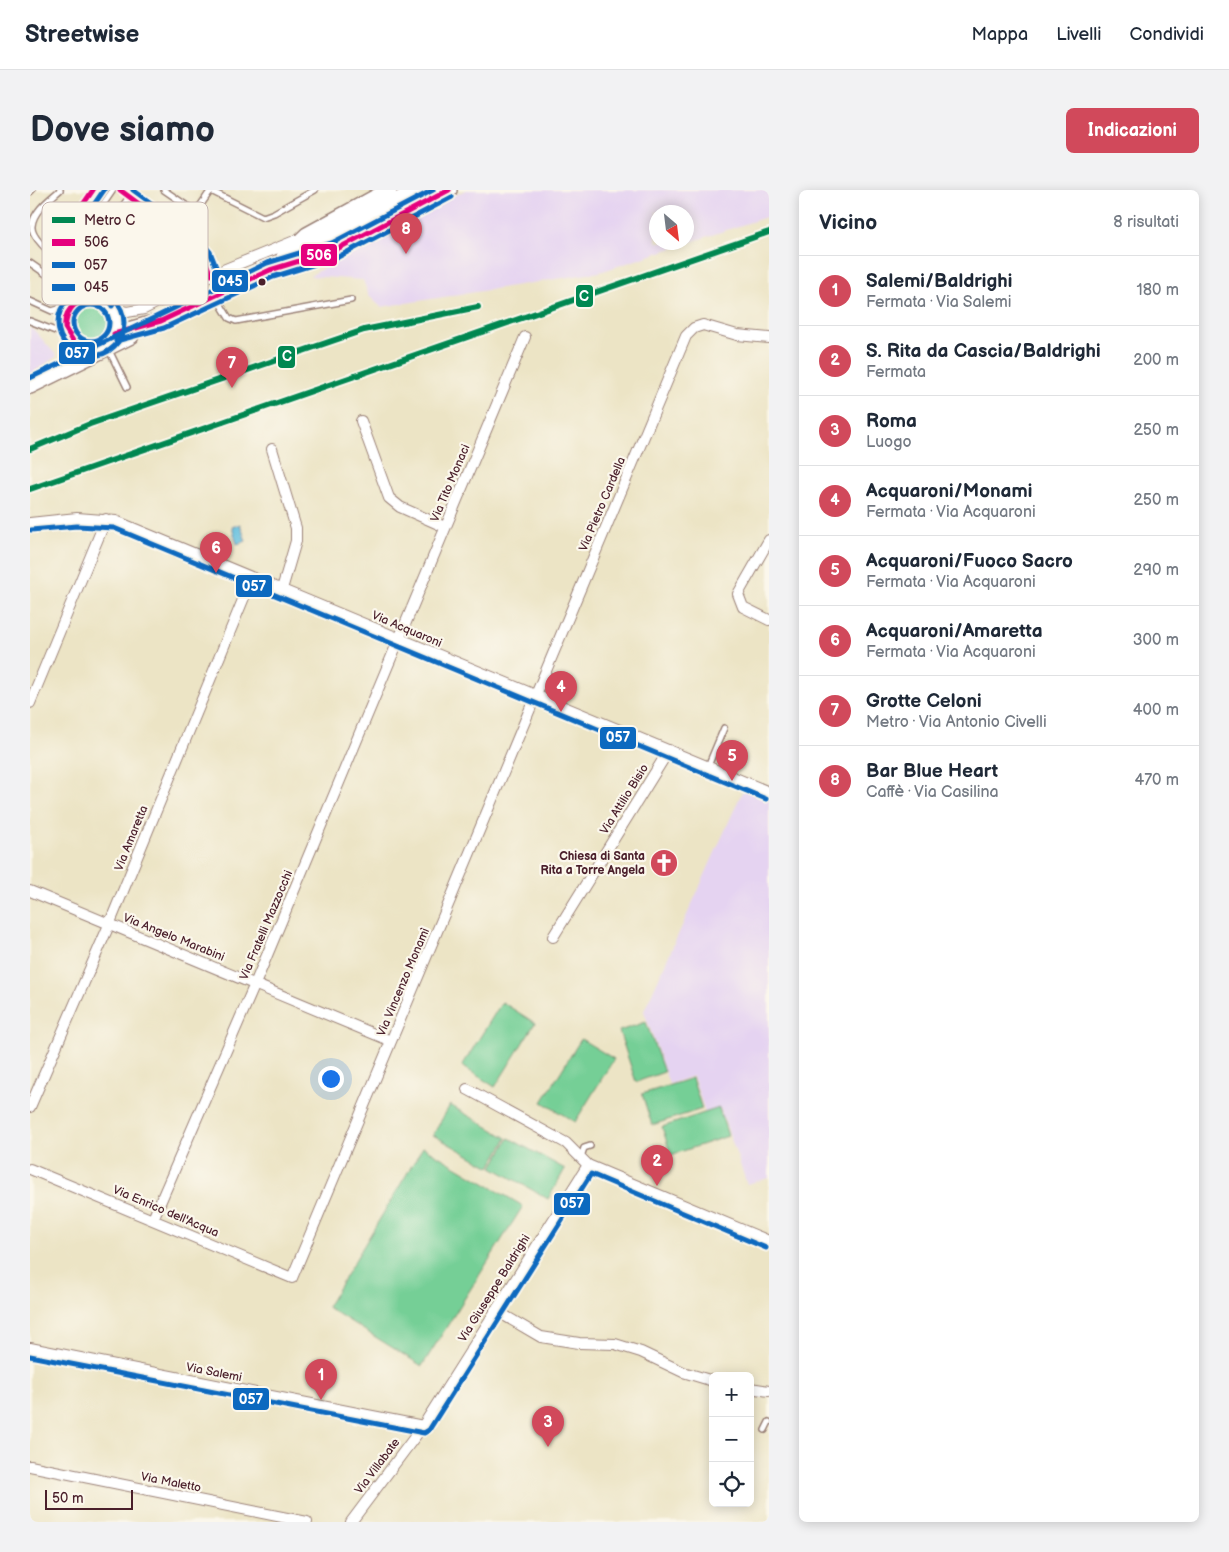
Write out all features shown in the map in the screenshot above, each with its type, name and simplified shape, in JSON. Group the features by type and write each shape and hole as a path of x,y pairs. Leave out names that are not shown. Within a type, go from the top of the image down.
{"main road":[{"path":"270,270 307,235 390,197 417,190"},
{"path":"270,270 335,250 448,190"},
{"path":"208,299 270,270 390,197"},
{"path":"66,364 68,336 65,320 72,305"},
{"path":"111,305 117,323 111,341"},
{"path":"117,305 150,323"},
{"path":"30,386 111,341 150,323 161,321 193,305"},
{"path":"30,386 66,364 87,348 104,345 193,305"},
{"path":"68,336 73,342 87,348"}],"street":[{"path":"208,277 280,248 307,235"},
{"path":"116,305 127,312 144,309 152,305"},
{"name":"Via Pietro Cardella","path":"535,696 686,336 697,326 706,325 737,335 769,338"},
{"name":"Via Tito Monaci","path":"398,639 525,337"},
{"path":"361,420 388,498 400,507 445,527"},
{"path":"272,449 296,528 296,541 282,589"},
{"name":"Via Acquaroni","path":"30,523 77,518 106,519 125,524 769,792"},
{"path":"30,702 106,519"},
{"path":"769,540 738,594 743,607 769,620"},
{"name":"Via Amaretta","path":"30,1107 109,925 252,578"},
{"name":"Via Fratelli Mazzocchi","path":"153,1219 255,984 398,639"},
{"name":"Via Vincenzo Monamì","path":"292,1278 535,696"},
{"name":"Via Attilio Bisio","path":"552,937 669,750"},
{"name":"Via Angelo Marabini","path":"30,891 392,1041"},
{"path":"467,1089 566,1143 585,1163 769,1241"},
{"name":"Via Giuseppe Baldrighi","path":"422,1426 585,1163"},
{"name":"Via Enrico dell'Acqua","path":"30,1169 292,1278"},
{"path":"495,1310 541,1337 579,1343 615,1344 640,1352 683,1372 709,1380"},
{"name":"Via Salemi","path":"30,1348 422,1426"},
{"path":"754,1389 769,1391"},
{"name":"Via Villabate","path":"351,1522 422,1426"},
{"name":"Via Maletto","path":"30,1466 307,1522"}],"lane":[{"path":"47,202 60,190"},
{"path":"85,202 93,190"},
{"path":"105,202 113,190"},
{"path":"120,190 136,202"},
{"path":"164,190 181,202"},
{"path":"203,202 211,190 263,217 274,214 315,190"},
{"path":"125,202 129,197"},
{"path":"42,207 32,224 34,238 42,246"},
{"path":"30,263 42,271"},
{"path":"208,268 211,275"},
{"path":"215,296 229,318 236,321 351,300"},
{"path":"30,301 52,310 72,305"},
{"path":"30,320 68,336"},
{"path":"111,341 127,387"},
{"path":"708,766 724,728"},
{"path":"585,1163 581,1153 584,1148 590,1146"},
{"path":"765,1430 769,1422"}],"shaded area":[{"path":"466,190 769,190 769,216 694,241 694,205 649,205 649,250 666,250 600,272 381,307 369,296 363,280 310,276 424,208"},
{"path":"30,328 35,331 57,356 30,375"},
{"path":"743,790 769,800 769,1178 747,1184 720,1108 705,1112 693,1076 669,1084 644,1011"}],"green space":[{"path":"84,305 98,305 105,309 109,316 109,330 105,337 98,341 84,341 77,337 73,330 73,316 77,309"},
{"path":"502,1002 535,1023 495,1087 462,1066"},
{"path":"646,1022 664,1072 636,1082 619,1031"},
{"path":"581,1039 614,1059 575,1122 542,1102"},
{"path":"692,1078 702,1109 652,1125 642,1094"},
{"path":"450,1105 507,1138 490,1167 433,1135"},
{"path":"719,1108 728,1136 671,1155 662,1127"},
{"path":"509,1138 565,1169 548,1199 492,1167"},
{"path":"423,1147 523,1206 422,1366 327,1307"}],"water":[{"path":"240,524 246,541 237,544 232,527"}],"metro line":[{"name":"C","path":"30,489 769,232"},
{"name":"C","path":"30,449 90,424 364,330 478,307"}],"transit line":[{"name":"506","path":"85,202 93,190"},
{"name":"045","path":"96,202 104,190"},
{"name":"506","path":"120,190 136,202"},
{"name":"045","path":"133,190 149,202"},
{"name":"045","path":"208,292 267,263 332,243 433,190"},
{"name":"506","path":"208,299 270,270 335,250 449,190"},
{"name":"057","path":"116,341 164,328 273,277 338,257 452,197"},
{"name":"045","path":"208,250 218,272"},
{"name":"506","path":"208,268 211,275"},
{"name":"057","path":"62,305 58,316 60,336 67,347 84,356 98,356 115,347 122,336 124,323"},
{"name":"506","path":"73,341 65,328 70,309 74,305"},
{"name":"506","path":"73,341 66,330 65,320 74,305"},
{"name":"045","path":"91,305 98,306 104,310 108,316 109,323 108,330 104,336 98,340 91,341 84,340 78,336 74,330 73,323 74,316 78,310 84,306 91,305"},
{"name":"057","path":"120,305 124,316 124,323"},
{"name":"045","path":"30,378 180,305"},
{"name":"506","path":"114,334 161,321 195,305"},
{"name":"057","path":"31,530 77,526 114,528 766,799"},
{"name":"057","path":"30,1356 424,1433 429,1430 591,1174 766,1248"}],"place":[{"name":"Bar Blue Heart","path":"406,254"},
{"name":"Grotte Celoni","path":"232,388"},
{"name":"Acquaroni/Amaretta","path":"216,573"},
{"name":"Acquaroni/Monami","path":"561,712"},
{"name":"Acquaroni/Fuoco Sacro","path":"732,781"},
{"name":"Chiesa di Santa Rita a Torre Angela","path":"664,863"},
{"name":"S. Rita da Cascia/Baldrighi","path":"657,1186"},
{"name":"Salemi/Baldrighi","path":"321,1400"},
{"name":"Roma","path":"548,1447"}]}
